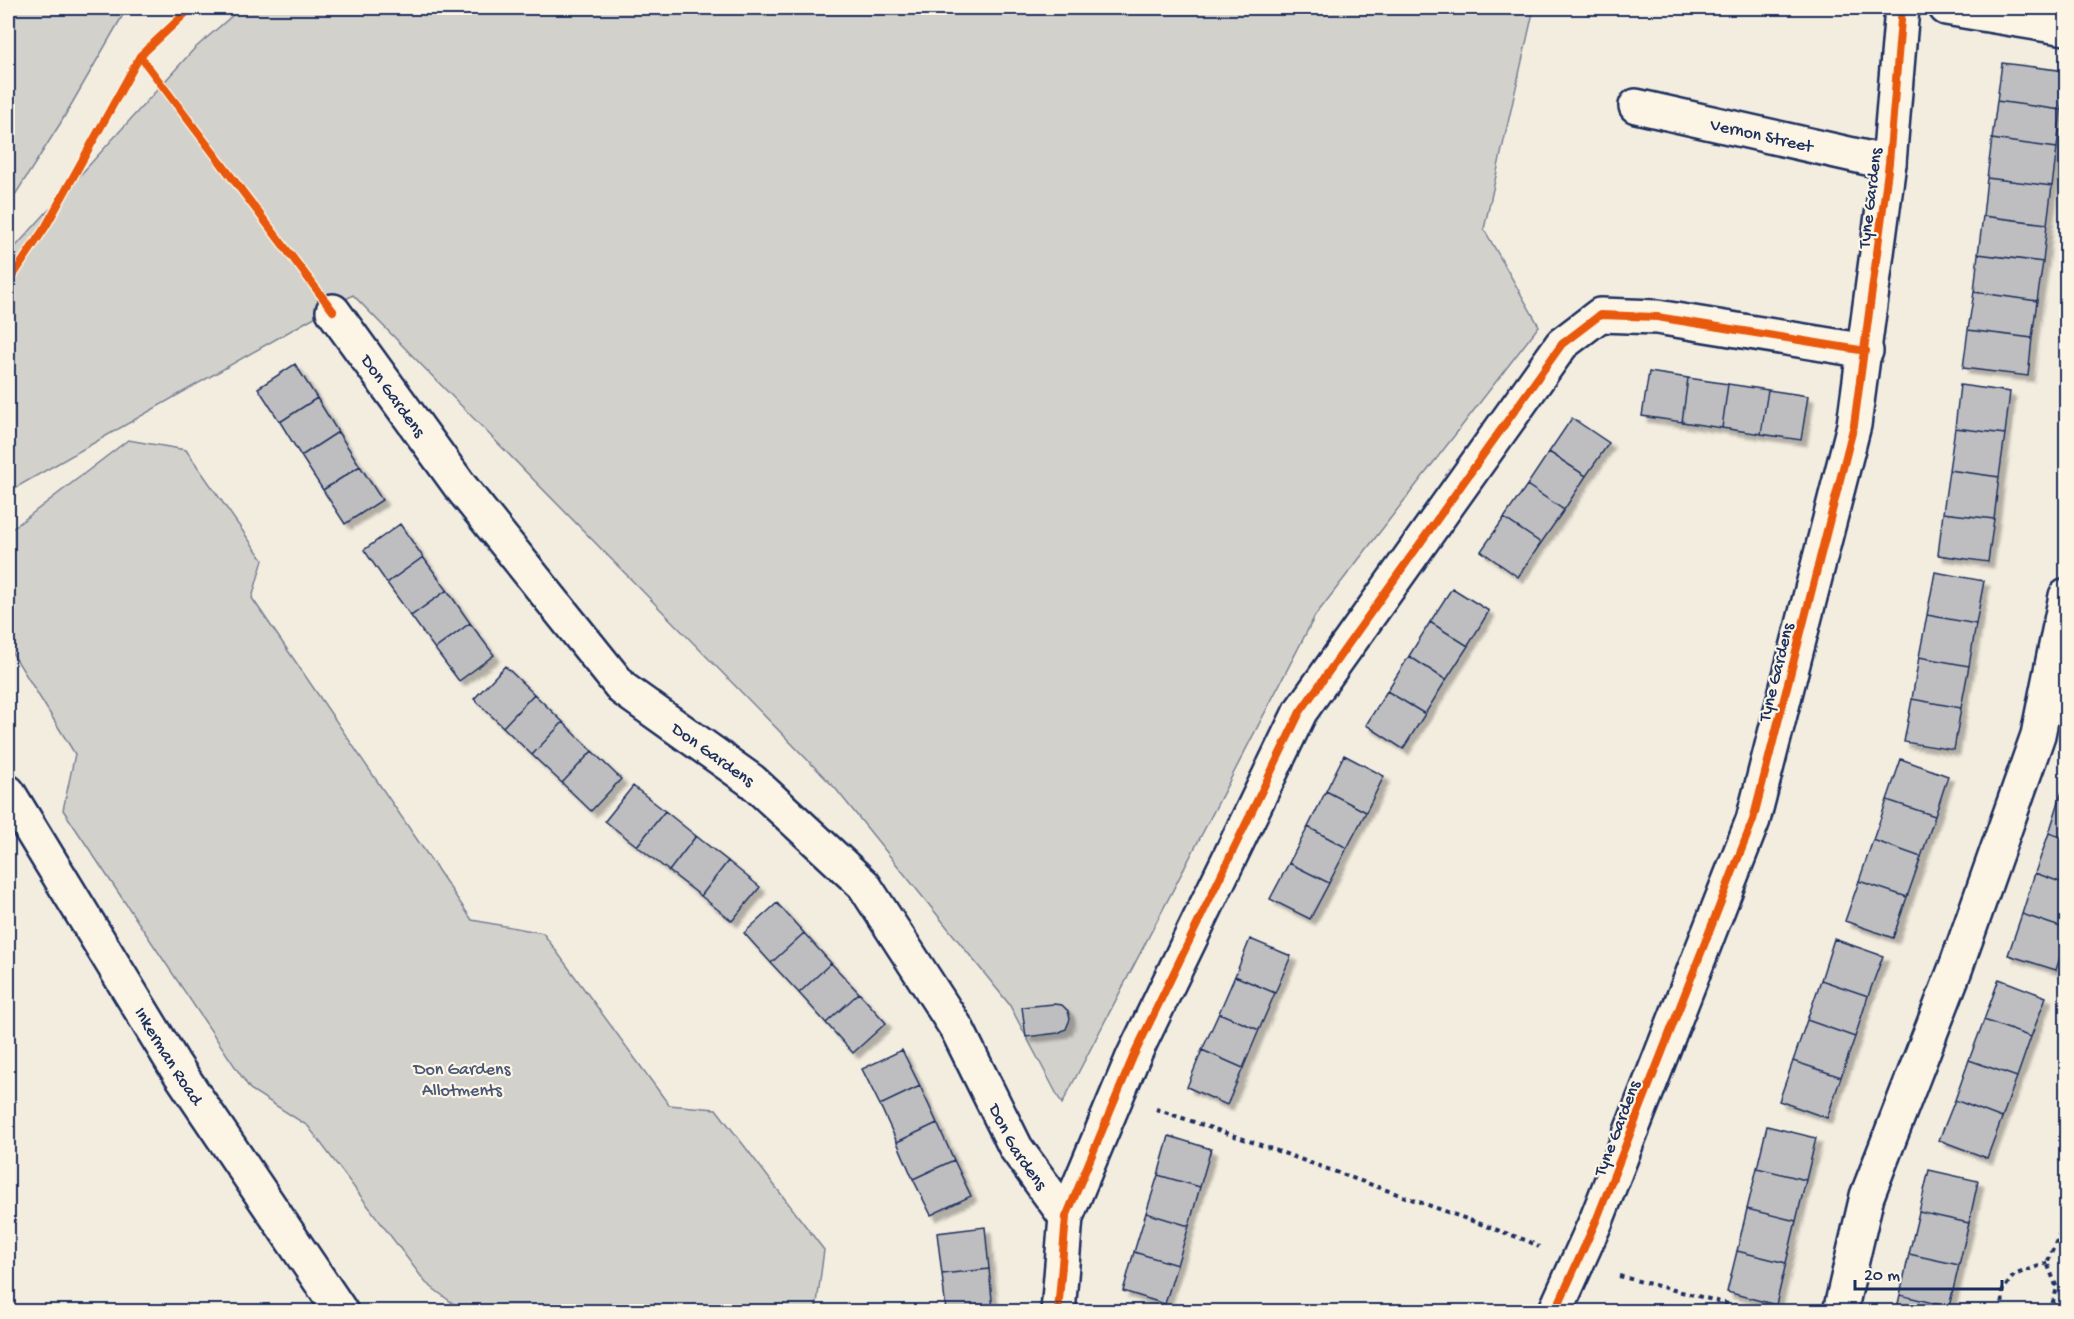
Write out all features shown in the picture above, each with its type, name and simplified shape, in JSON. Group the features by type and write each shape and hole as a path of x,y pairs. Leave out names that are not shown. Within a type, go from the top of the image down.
{"street":[{"name":"Tyne Gardens","path":"1555,1311 1604,1199 1752,820 1854,425 1866,351 1888,163 1902,8"},
{"path":"1946,8 2067,28"},
{"name":"Vernon Street","path":"1636,106 1888,163"},
{"name":"Don Gardens","path":"333,311 460,486 623,689 752,780 864,885 957,1029 1016,1148 1066,1217"},
{"path":"1058,1311 1066,1217 1133,1057 1300,712 1562,344 1600,315 1657,317 1866,351"},
{"path":"1840,1311 1867,1196 1956,967 2038,735 2067,596"},
{"name":"Inkerman Road","path":"8,792 175,1066 341,1311"}],"path":[{"path":"1117,1096 1528,1241 1576,1265 1760,1311"},
{"path":"2050,1311 2056,1288 2047,1263 2067,1219"},
{"path":"2002,1311 2003,1290 2014,1275 2047,1263"}],"green space":[{"path":"8,8 127,8 60,124 8,206"},
{"path":"241,8 1534,8 1484,229 1539,326 1315,616 1062,1104 1009,1004 835,788 353,295 8,492 8,255 194,49"},
{"name":"Don Gardens Allotments","path":"128,440 186,450 263,560 252,598 472,920 543,933 669,1105 716,1109 824,1250 816,1311 463,1311 426,1283 308,1126 250,1089 63,810 75,754 8,646 8,532"}],"building":[{"path":"2002,63 2066,71 2061,110 1997,101"},
{"path":"1997,101 2061,110 2057,148 1992,139"},
{"path":"1992,139 2057,148 2052,186 1987,178"},
{"path":"1987,178 2052,186 2047,224 1983,216"},
{"path":"1983,216 2047,224 2043,262 1978,254"},
{"path":"1978,254 2043,262 2037,301 1974,292"},
{"path":"1974,292 2037,301 2032,338 1968,330"},
{"path":"1968,330 2032,338 2028,376 1963,368"},
{"path":"295,364 317,398 280,422 258,388"},
{"path":"1649,372 1688,378 1682,422 1642,416"},
{"path":"1688,378 1728,384 1722,428 1682,422"},
{"path":"1728,384 1768,390 1761,434 1722,428"},
{"path":"1960,385 2010,392 2005,434 1955,428"},
{"path":"1768,390 1808,396 1801,440 1761,434"},
{"path":"317,398 338,432 301,456 280,422"},
{"path":"1572,418 1609,443 1586,476 1549,452"},
{"path":"1955,428 2005,434 1999,477 1949,470"},
{"path":"338,432 360,466 323,490 301,456"},
{"path":"1549,452 1586,476 1564,510 1527,485"},
{"path":"360,466 382,500 345,524 323,490"},
{"path":"1949,470 1999,477 1994,519 1943,513"},
{"path":"1527,485 1564,510 1541,543 1504,518"},
{"path":"1943,513 1994,519 1988,562 1938,555"},
{"path":"1504,518 1541,543 1518,577 1481,551"},
{"path":"400,524 423,557 387,583 364,550"},
{"path":"423,557 447,590 411,616 387,583"},
{"path":"1935,572 1984,581 1976,624 1927,615"},
{"path":"1452,588 1489,611 1468,646 1430,622"},
{"path":"447,590 470,623 435,649 411,616"},
{"path":"1927,615 1976,624 1969,666 1919,657"},
{"path":"1430,622 1468,646 1446,680 1409,656"},
{"path":"470,623 494,655 459,681 435,649"},
{"path":"1409,656 1446,680 1425,714 1387,691"},
{"path":"1919,657 1969,666 1961,708 1912,699"},
{"path":"505,666 534,694 503,727 474,699"},
{"path":"1387,691 1425,714 1403,749 1366,725"},
{"path":"534,694 563,722 532,755 503,727"},
{"path":"1912,699 1961,708 1954,750 1904,742"},
{"path":"563,722 592,751 562,783 532,755"},
{"path":"592,751 621,779 591,811 562,783"},
{"path":"1344,755 1384,776 1366,812 1326,791"},
{"path":"1901,759 1948,776 1935,816 1887,800"},
{"path":"633,786 665,811 637,846 605,821"},
{"path":"1326,791 1366,812 1347,848 1308,827"},
{"path":"2062,792 2066,793 2066,839 2049,833"},
{"path":"1887,800 1935,816 1921,857 1873,840"},
{"path":"665,811 696,836 669,871 637,846"},
{"path":"1308,827 1347,848 1329,883 1289,863"},
{"path":"2049,833 2066,839 2066,884 2035,873"},
{"path":"696,836 728,861 701,896 669,871"},
{"path":"1873,840 1921,857 1907,897 1859,881"},
{"path":"728,861 760,887 732,921 701,896"},
{"path":"1289,863 1329,883 1310,919 1270,899"},
{"path":"2035,873 2066,884 2066,929 2022,914"},
{"path":"1859,881 1907,897 1893,938 1845,921"},
{"path":"777,903 804,933 771,963 744,933"},
{"path":"2022,914 2066,929 2066,938 2056,970 2008,955"},
{"path":"804,933 831,963 799,993 771,963"},
{"path":"1250,939 1291,956 1275,993 1235,976"},
{"path":"1834,939 1883,956 1868,996 1821,980"},
{"path":"831,963 859,993 826,1023 799,993"},
{"path":"1235,976 1275,993 1259,1030 1219,1013"},
{"path":"1999,979 2046,997 2031,1037 1984,1020"},
{"path":"1821,980 1868,996 1855,1037 1807,1020"},
{"path":"859,993 886,1023 853,1053 826,1023"},
{"path":"1062,1005 1068,1011 1070,1019 1066,1029 1058,1033 1026,1037 1022,1007"},
{"path":"1219,1013 1259,1030 1243,1068 1202,1050"},
{"path":"1807,1020 1855,1037 1841,1077 1793,1061"},
{"path":"1984,1020 2031,1037 2017,1077 1969,1060"},
{"path":"902,1050 920,1086 880,1105 862,1069"},
{"path":"1202,1050 1243,1068 1227,1105 1187,1087"},
{"path":"1969,1060 2017,1077 2002,1118 1955,1100"},
{"path":"1793,1061 1841,1077 1827,1118 1779,1101"},
{"path":"920,1086 937,1123 897,1142 880,1105"},
{"path":"1955,1100 2002,1118 1987,1158 1939,1140"},
{"path":"937,1123 954,1160 913,1179 897,1142"},
{"path":"1767,1126 1816,1138 1806,1180 1757,1168"},
{"path":"1169,1136 1211,1149 1200,1187 1158,1175"},
{"path":"954,1160 971,1196 931,1215 913,1179"},
{"path":"1757,1168 1806,1180 1796,1221 1747,1209"},
{"path":"1929,1170 1978,1181 1969,1223 1919,1212"},
{"path":"1158,1175 1200,1187 1189,1226 1146,1213"},
{"path":"1747,1209 1796,1221 1786,1263 1737,1251"},
{"path":"1919,1212 1969,1223 1959,1265 1909,1254"},
{"path":"1146,1213 1189,1226 1177,1265 1134,1252"},
{"path":"985,1227 989,1269 942,1274 937,1233"},
{"path":"1737,1251 1786,1263 1776,1305 1727,1292"},
{"path":"1134,1252 1177,1265 1165,1304 1123,1291"},
{"path":"1909,1254 1959,1265 1949,1307 1900,1295"},
{"path":"989,1269 993,1310 946,1312 942,1274"},
{"path":"1900,1295 1949,1307 1948,1312 1896,1312"}],"cycle path":[{"path":"8,283 46,226 140,56 191,8"},
{"path":"1555,1312 1596,1221 1753,820 1854,425 1889,163 1902,8"},
{"path":"140,56 333,311"},
{"path":"1058,1312 1066,1217 1133,1057 1300,712 1562,344 1600,315 1657,317 1866,351"}]}
